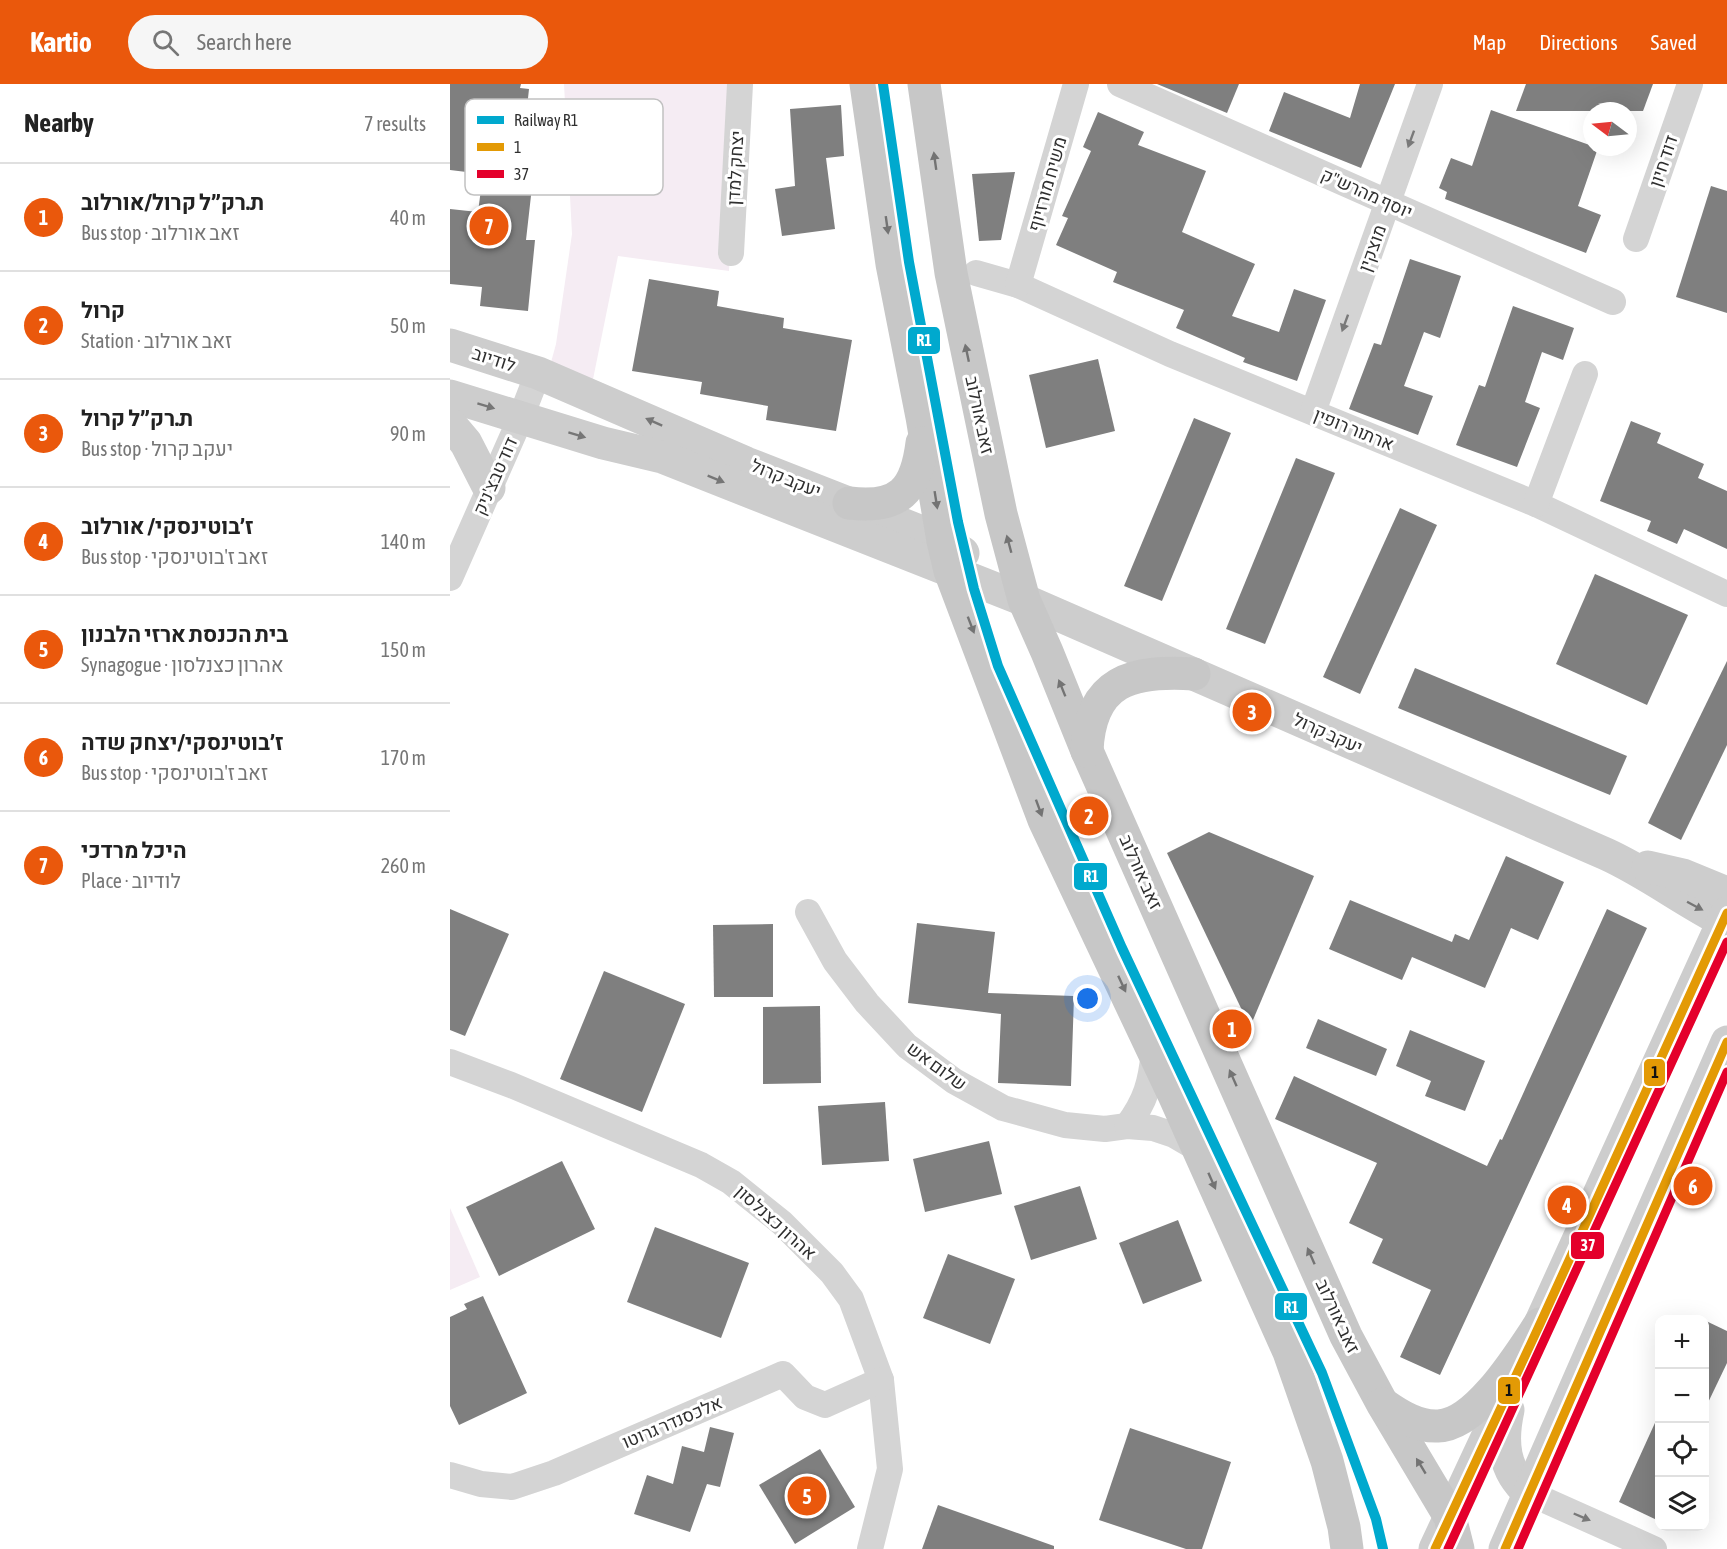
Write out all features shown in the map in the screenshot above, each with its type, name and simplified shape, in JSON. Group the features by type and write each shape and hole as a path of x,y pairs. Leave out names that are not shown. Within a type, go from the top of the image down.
{"main road":[{"path":"866,84 892,264 946,556 1044,820 1154,1051 1289,1352 1328,1461 1347,1549"},
{"name":"זאב אורלוב","path":"924,84 951,273 1001,514 1024,600 1087,751 1346,1336 1382,1403 1450,1517 1458,1549"},
{"name":"לודיוב","path":"450,345 538,373"},
{"name":"יעקב קרול","path":"538,373 746,462 849,503 946,556"},
{"path":"450,396 521,417"},
{"name":"יעקב קרול","path":"521,417 603,443 662,457 994,574 1024,600 1632,866 1686,902 1726,913"},
{"path":"849,503 877,505 897,498 907,489 919,463 922,417"},
{"path":"450,424 466,443 489,489"},
{"path":"1087,751 1089,725 1099,701 1126,679 1152,673 1194,674"},
{"path":"1435,1549 1540,1324 1726,913"},
{"path":"1504,1549 1727,1042"},
{"path":"1382,1403 1402,1416 1425,1425 1440,1426 1453,1423 1470,1412 1489,1394 1540,1324"},
{"path":"1523,1360 1509,1400 1504,1437 1510,1470 1517,1483 1529,1493"}],"street":[{"name":"יצחק למדן","path":"731,253 740,84"},
{"name":"משיח מורזיוף","path":"1018,285 1076,84"},
{"name":"יוסף מהרש\"ק","path":"1120,84 1613,302"},
{"name":"מוצקין","path":"1313,412 1430,84"},
{"name":"דוד חיון","path":"1636,239 1690,84"},
{"name":"ארתור רופין","path":"976,273 1018,285 1170,354 1536,504 1727,594"},
{"name":"דוד טבצ'ניק","path":"450,578 538,373"},
{"path":"1536,504 1585,374"},
{"name":"שלום אש","path":"808,912 835,961 867,1004 907,1046 954,1081 1004,1108 1065,1125 1105,1129 1126,1126 1153,1128 1174,1135 1198,1149"},
{"path":"1126,1126 1146,1096 1151,1079 1154,1051"},
{"name":"אהרון כצנלסון","path":"450,1062 701,1165 731,1182 782,1223 832,1273 851,1299 881,1380 890,1469 870,1549"},
{"name":"אלכסנדר גרוטו","path":"450,1475 481,1484 512,1487 554,1473 783,1374 805,1396 825,1405 881,1380"},
{"path":"1529,1493 1654,1549"}],"shaded area":[{"path":"564,84 740,84 729,271 618,256 590,394 547,377 556,344 572,234 570,195 663,195 663,99 565,99"},
{"path":"450,1208 480,1277 450,1290"}],"building":[{"path":"450,84 521,84 520,88 529,89 528,99 465,99 465,172 450,170"},
{"path":"1157,84 1239,84 1227,113"},
{"path":"1360,84 1395,84 1361,168 1269,131 1284,92 1350,118"},
{"path":"1526,84 1653,84 1643,111 1637,111 1637,102 1583,102 1583,111 1516,111"},
{"path":"841,105 844,156 826,158 835,229 782,236 775,189 795,186 790,109"},
{"path":"1491,110 1583,143 1583,156 1595,156 1578,206 1601,215 1586,253 1445,199 1447,192 1439,188 1451,158 1472,166"},
{"path":"1098,112 1144,132 1138,145 1206,171 1182,232 1255,264 1232,316 1279,332 1294,289 1326,300 1297,381 1243,362 1245,358 1176,328 1184,310 1113,282 1117,272 1056,245 1068,218 1062,216 1091,151 1083,147"},
{"path":"1015,172 1001,240 979,241 972,174"},
{"path":"1711,186 1727,191 1727,313 1676,297"},
{"path":"480,195 531,195 526,240 535,240 528,311 480,306 482,287 450,284 450,209 478,212"},
{"path":"1410,259 1461,276 1440,338 1424,332 1404,386 1433,396 1418,435 1349,409 1374,343 1381,345"},
{"path":"649,279 719,291 717,306 784,318 783,328 852,340 836,431 766,420 768,406 700,394 702,382 632,371"},
{"path":"1513,306 1574,328 1563,360 1542,352 1525,402 1540,408 1517,467 1456,445 1479,385 1485,387"},
{"path":"1098,359 1115,431 1046,448 1029,375"},
{"path":"1194,418 1231,433 1162,601 1124,586"},
{"path":"1631,421 1661,433 1657,443 1704,464 1698,478 1727,491 1727,549 1684,529 1677,544 1647,531 1651,521 1600,501"},
{"path":"1296,458 1335,473 1265,644 1226,629"},
{"path":"1400,508 1437,525 1360,694 1323,677"},
{"path":"1595,574 1688,615 1647,705 1556,664"},
{"path":"1727,661 1727,745 1681,840 1648,823"},
{"path":"1415,668 1627,756 1610,795 1398,708"},
{"path":"1209,832 1314,876 1250,1027 1167,853"},
{"path":"1506,856 1564,882 1538,940 1511,928 1485,988 1412,957 1402,980 1329,949 1350,900 1452,942 1455,934 1469,940"},
{"path":"450,909 509,934 465,1036 450,1030"},
{"path":"1607,909 1647,928 1440,1375 1400,1357 1431,1290 1372,1263 1383,1239 1349,1223 1377,1163 1275,1119 1294,1076 1487,1166 1500,1139 1502,1140"},
{"path":"917,923 995,932 988,993 1074,996 1071,1086 998,1083 1001,1014 908,1003"},
{"path":"773,924 773,997 714,997 713,925"},
{"path":"604,971 685,1004 642,1112 560,1079"},
{"path":"820,1006 821,1083 763,1084 763,1007"},
{"path":"1318,1019 1387,1049 1376,1076 1306,1048"},
{"path":"1410,1030 1485,1061 1465,1111 1425,1096 1431,1081 1396,1066"},
{"path":"885,1102 889,1161 822,1165 818,1106"},
{"path":"989,1141 1002,1194 925,1212 913,1159"},
{"path":"562,1161 595,1229 499,1276 466,1207"},
{"path":"1080,1186 1097,1239 1031,1260 1014,1206"},
{"path":"1178,1220 1202,1281 1143,1304 1119,1243"},
{"path":"655,1227 749,1263 721,1338 627,1302"},
{"path":"948,1254 1015,1279 990,1344 923,1318"},
{"path":"483,1296 527,1393 459,1425 450,1406 450,1317 467,1309 464,1304"},
{"path":"1709,1322 1727,1331 1727,1363 1709,1401"},
{"path":"1655,1423 1655,1519 1619,1502"},
{"path":"710,1427 734,1433 720,1487 707,1484 690,1532 634,1514 647,1475 673,1484 682,1446 704,1452"},
{"path":"1130,1428 1231,1462 1202,1549 1186,1549 1099,1520"},
{"path":"820,1449 855,1507 795,1544 759,1485"},
{"path":"938,1505 1054,1546 1054,1549 922,1549"}],"rail line":[{"name":"R1","path":"883,84 909,262 958,522 974,589 998,666 1122,948 1322,1373 1376,1519 1383,1549"}],"transit line":[{"name":"1","path":"1435,1549 1727,913"},
{"name":"37","path":"1448,1549 1727,942"},
{"name":"1","path":"1505,1549 1727,1042"},
{"name":"37","path":"1518,1549 1727,1072"}],"place":[{"name":"היכל מרדכי","path":"489,226"},
{"name":"ת.רק״ל קרול","path":"1252,712"},
{"name":"קרול","path":"1089,816"},
{"name":"ת.רק״ל קרול/אורלוב","path":"1232,1029"},
{"name":"ז׳בוטינסקי/יצחק שדה","path":"1693,1186"},
{"name":"ז׳בוטינסקי/ אורלוב","path":"1567,1205"},
{"name":"בית הכנסת ארזי הלבנון","path":"807,1496"}]}
